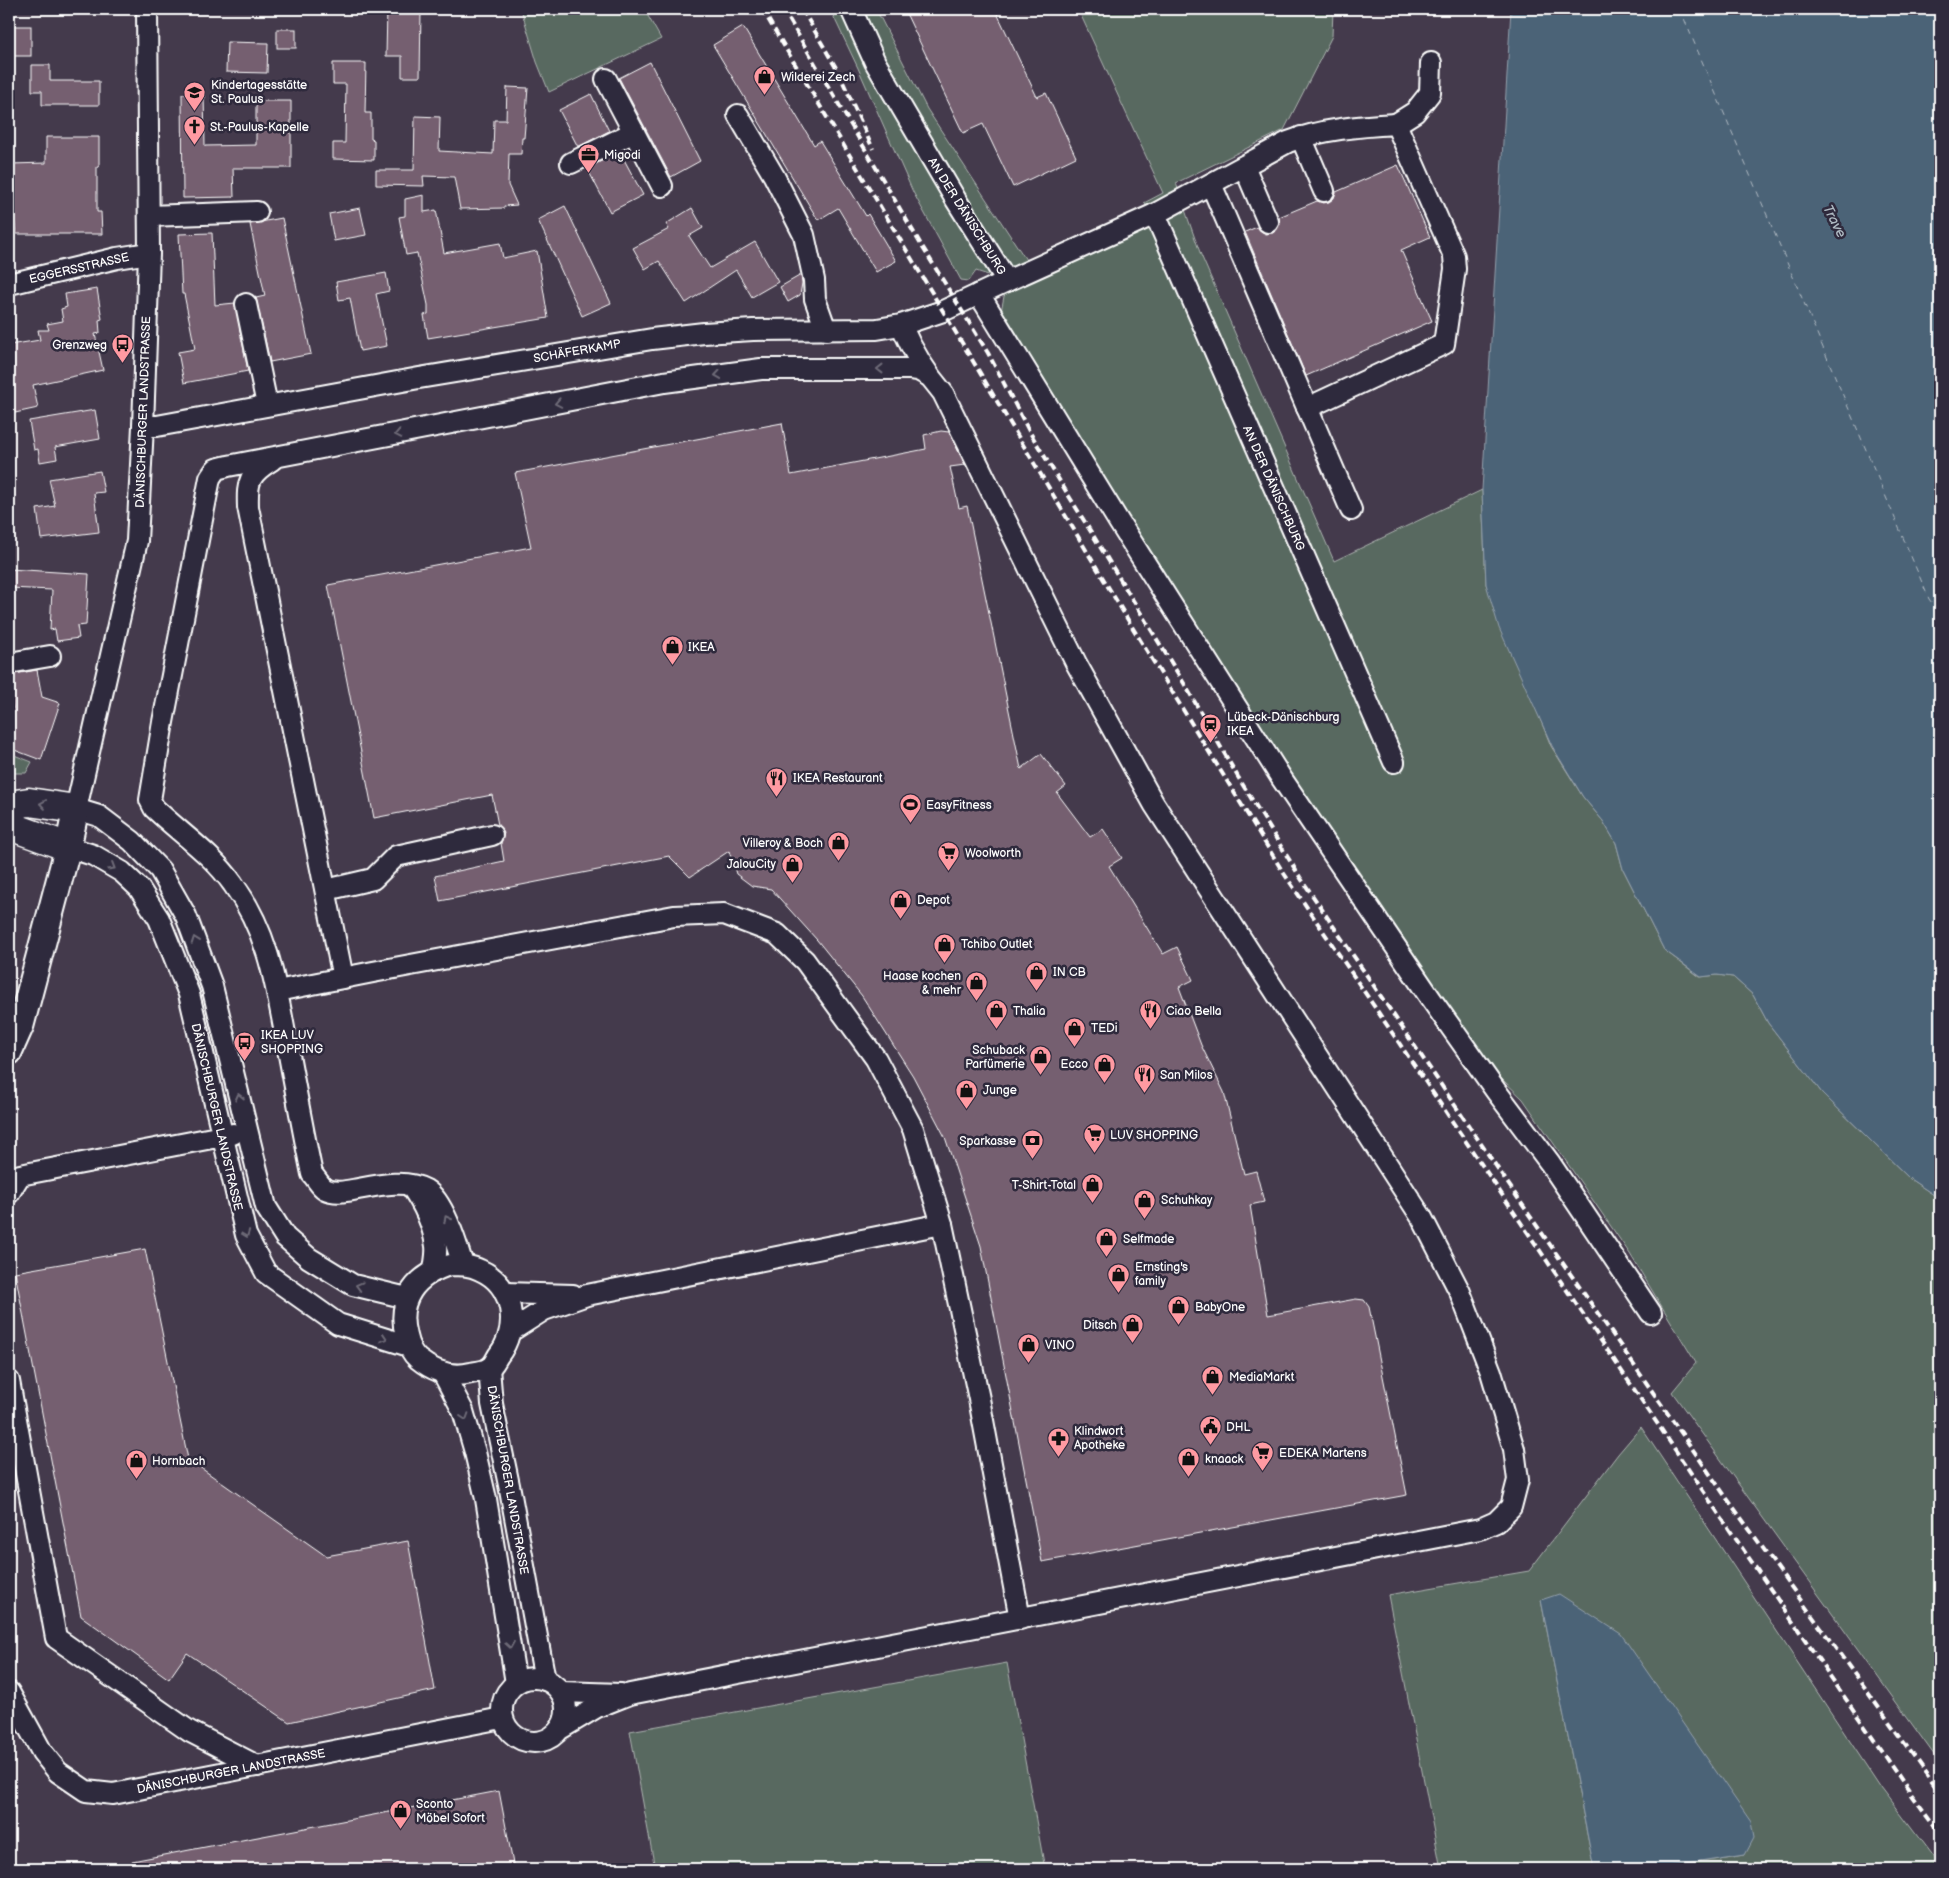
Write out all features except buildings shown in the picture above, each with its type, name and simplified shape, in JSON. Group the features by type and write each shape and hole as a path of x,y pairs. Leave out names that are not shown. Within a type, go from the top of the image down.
{"highway":[{"path":"9,805 29,802 76,809"},
{"path":"9,823 21,830 68,847"}],"main road":[{"name":"DÄNISCHBURGER LANDSTRASSE","path":"9,1052 21,1024 68,847 76,809"}],"street":[{"name":"DÄNISCHBURGER LANDSTRASSE","path":"147,9 148,253 143,426 137,541 76,809 98,816 132,841 160,870 186,916 212,986 266,1207 285,1236 308,1258 353,1285 407,1298"},
{"name":"AN DER DÄNISCHBURG","path":"851,9 875,62 956,200 1007,280 1155,214 1288,142 1301,137 1358,126 1396,124"},
{"path":"1307,408 1444,344 1455,268 1454,256 1417,150 1396,124 1415,112 1430,93 1432,63"},
{"path":"606,78 662,186"},
{"path":"738,115 774,176 804,235 814,280 815,299 826,330"},
{"path":"572,163 634,132"},
{"path":"1301,137 1324,191"},
{"path":"1244,166 1268,222"},
{"path":"1211,184 1351,510"},
{"path":"148,216 257,212"},
{"name":"AN DER DÄNISCHBURG","path":"1155,214 1394,762"},
{"name":"EGGERSSTRASSE","path":"9,284 117,258 148,253"},
{"name":"SCHÄFERKAMP","path":"143,426 157,426 652,339 704,332 877,329 901,324 950,308 1007,280"},
{"path":"979,294 1119,522 1282,779 1431,999 1550,1163 1651,1313"},
{"path":"246,304 267,406"},
{"path":"562,1728 598,1707 630,1694 1480,1529 1496,1522 1510,1508 1518,1480 1514,1449 1491,1372 1460,1292 1422,1218 1154,804 1076,662 943,393 927,375 915,355 901,324"},
{"path":"463,1265 454,1233 439,1204 428,1190 409,1184 377,1186 340,1192 323,1188 312,1174 277,991 259,927 233,884 215,862 154,808 150,800 163,722 210,478 216,469 664,382 761,369 910,369 918,370 927,375"},
{"path":"276,458 255,472 247,486 248,507 343,978"},
{"path":"9,663 50,656"},
{"path":"326,890 372,879 396,856 492,835"},
{"name":"DÄNISCHBURGER LANDSTRASSE","path":"68,847 93,855 122,872 139,888 159,919 189,994 221,1136 246,1235 266,1273 338,1324 409,1346"},
{"path":"277,991 674,916 724,914 777,934 805,961 876,1059 913,1129 942,1224 979,1399 1020,1619"},
{"path":"9,1193 20,1175 247,1131"},
{"path":"409,1184 419,1198 430,1223 436,1247 434,1270"},
{"path":"511,1331 544,1310 587,1295 942,1224"},
{"path":"450,1265 463,1265 480,1270 496,1281 506,1293 512,1312 511,1331 506,1347 489,1368 463,1375 443,1373 429,1367 416,1356 409,1346 402,1322 407,1298 414,1285 423,1276 434,1270 450,1265"},
{"path":"506,1293 587,1295"},
{"name":"DÄNISCHBURGER LANDSTRASSE","path":"489,1368 492,1404 545,1680"},
{"name":"DÄNISCHBURGER LANDSTRASSE","path":"443,1373 463,1411 486,1498 516,1684"},
{"path":"9,1381 56,1638 189,1731 257,1766"},
{"path":"475,1452 488,1461 503,1459"},
{"path":"524,1566 499,1578 511,1606 522,1614 532,1613"},
{"path":"528,1678 545,1680 552,1683 562,1692 567,1708 567,1716 556,1736 541,1742 529,1742 518,1738 509,1730 502,1718 502,1706 506,1693 516,1684 528,1678"},
{"name":"DÄNISCHBURGER LANDSTRASSE","path":"9,1692 42,1752 58,1772 86,1791 113,1794 502,1718"},
{"path":"562,1692 630,1694"}],"green space":[{"path":"521,9 644,9 661,39 549,92 537,62"},
{"path":"830,9 876,9 927,109 1032,269 1155,213 1144,203 1163,193 1078,9 1333,9 1332,36 1284,130 1176,183 1188,219 1201,255 1334,561 1482,490 1486,584 1551,746 1583,797 1603,821 1616,843 1623,869 1664,950 1700,977 1717,975 1733,977 1753,995 1768,1023 1822,1093 1910,1179 1940,1199 1940,1763 1672,1392 1696,1363 1630,1254 1523,1099 1485,1063 1325,834 1000,317 1007,281 976,271 969,281 961,280 913,192"},
{"path":"9,753 32,762 26,773 9,773"},
{"path":"1641,1427 1881,1788 1940,1866 1940,1869 1655,1869 1745,1855 1541,1600 1594,1869 1441,1869 1388,1595 1529,1571 1618,1454"},
{"path":"1007,1663 1045,1869 655,1869 630,1731"}],"water":[{"name":"Trave","path":"1511,9 1940,9 1940,1199 1910,1179 1822,1093 1768,1023 1753,995 1733,977 1717,975 1701,977 1664,950 1623,869 1616,843 1603,821 1583,797 1552,746 1499,628 1486,584 1482,490"},
{"path":"1559,1594 1621,1634 1751,1822 1754,1838 1745,1855 1655,1869 1594,1869 1541,1600"}],"ferry route":[{"path":"1680,9 1929,599 1940,614"}],"railway":[{"path":"762,9 1134,630 1283,872 1716,1510 1909,1791 1940,1833"},
{"path":"783,9 920,243 988,353 1029,431 1300,877 1530,1216 1728,1500 1940,1792"},
{"path":"802,9 839,73 873,149"}],"place":[{"name":"Wilderei Zech","path":"765,96"},
{"name":"Kindertagesstätte St. Paulus","path":"195,111"},
{"name":"St.-Paulus-Kapelle","path":"194,146"},
{"name":"Migodi","path":"588,174"},
{"name":"Grenzweg","path":"123,364"},
{"name":"IKEA","path":"672,666"},
{"name":"Lübeck-Dänischburg IKEA","path":"1211,743"},
{"name":"IKEA Restaurant","path":"777,797"},
{"name":"EasyFitness","path":"910,824"},
{"name":"Villeroy & Boch","path":"839,862"},
{"name":"Woolworth","path":"949,872"},
{"name":"JalouCity","path":"792,883"},
{"name":"Depot","path":"901,919"},
{"name":"Tchibo Outlet","path":"945,963"},
{"name":"IN CB","path":"1037,991"},
{"name":"Haase kochen & mehr","path":"977,1002"},
{"name":"Thalia","path":"997,1030"},
{"name":"Ciao Bella","path":"1150,1030"},
{"name":"TEDi","path":"1075,1047"},
{"name":"IKEA LUV SHOPPING","path":"245,1061"},
{"name":"Schuback Parfümerie","path":"1041,1076"},
{"name":"Ecco","path":"1104,1083"},
{"name":"San Milos","path":"1144,1094"},
{"name":"Junge","path":"967,1109"},
{"name":"LUV SHOPPING","path":"1094,1154"},
{"name":"Sparkasse","path":"1032,1160"},
{"name":"T-Shirt-Total","path":"1092,1204"},
{"name":"Schuhkay","path":"1145,1219"},
{"name":"Selfmade","path":"1107,1258"},
{"name":"Ernsting's family","path":"1119,1293"},
{"name":"BabyOne","path":"1179,1326"},
{"name":"Ditsch","path":"1133,1344"},
{"name":"VINO","path":"1029,1364"},
{"name":"MediaMarkt","path":"1213,1396"},
{"name":"DHL","path":"1210,1446"},
{"name":"Klindwort Apotheke","path":"1058,1457"},
{"name":"EDEKA Martens","path":"1263,1472"},
{"name":"knaack","path":"1189,1478"},
{"name":"Hornbach","path":"136,1480"},
{"name":"Sconto Möbel Sofort","path":"400,1830"}]}
